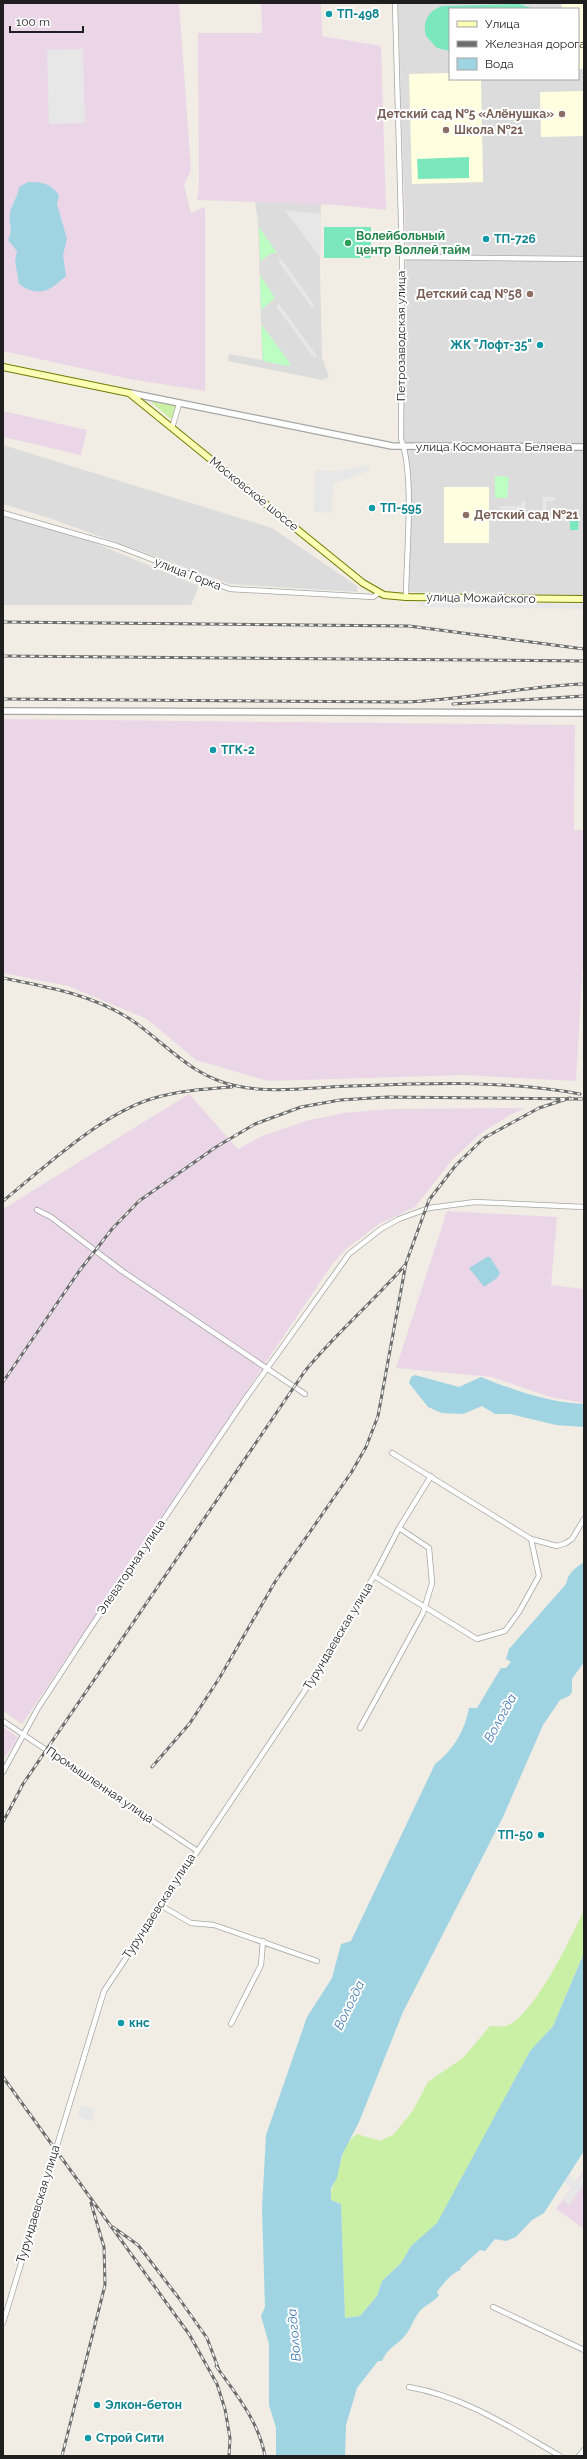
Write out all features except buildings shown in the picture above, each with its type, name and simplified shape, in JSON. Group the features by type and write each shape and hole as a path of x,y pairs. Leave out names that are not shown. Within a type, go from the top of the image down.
{"main road":[{"name":"Московское шоссе","path":"3,367 130,393 363,583 379,593"},
{"name":"улица Можайского","path":"379,593 406,597 584,599"}],"street":[{"name":"Петрозаводская улица","path":"395,3 402,256 401,432 406,454 407,494 406,597"},
{"path":"402,256 584,259"},
{"name":"Московское шоссе","path":"130,393 363,442 404,447"},
{"path":"172,428 179,404"},
{"name":"улица Космонавта Беляева","path":"404,447 584,447"},
{"name":"улица Горка","path":"3,513 117,546 230,589 373,597 379,593"},
{"path":"3,711 584,713"},
{"name":"Элеваторная улица","path":"3,1772 23,1733 89,1630 268,1367 349,1254 381,1229 399,1219 425,1209 475,1202 584,1207"},
{"path":"36,1210 74,1233 122,1271 268,1367 305,1394"},
{"path":"392,1453 530,1539 557,1546 566,1543 572,1538 584,1519"},
{"name":"Турундаевская улица","path":"3,2323 104,1991 196,1850 316,1674 374,1576 399,1528 431,1476"},
{"path":"360,1728 424,1607 432,1583 430,1548 399,1528"},
{"path":"374,1576 477,1639 505,1631 519,1612 539,1576 530,1539"},
{"name":"Промышленная улица","path":"3,1721 196,1850"},
{"path":"160,1905 191,1923 214,1925 317,1961"},
{"path":"231,2024 261,1965 263,1941"},
{"path":"493,2307 584,2350"},
{"path":"409,2387 435,2392 482,2411 560,2456"},
{"path":"579,2456 584,2450"}],"shaded area":[{"path":"3,3 179,3 191,170 184,185 191,213 205,207 205,391 130,379 3,351"},
{"path":"261,3 321,3 322,36 381,46 386,210 338,205 197,200 199,183 198,33 262,33"},
{"path":"398,3 584,3 584,256 406,254"},
{"path":"561,3 584,3 584,69 579,69 579,8 562,8"},
{"path":"83,49 85,123 49,124 47,50"},
{"name":"Школа №21","path":"449,73 449,80 481,80 483,182 412,184 409,74"},
{"name":"Детский сад №5 «Алёнушка»","path":"584,91 584,136 541,137 540,92"},
{"path":"255,202 321,204 320,270 322,357 329,377 322,380 228,361 229,354 262,360 258,222"},
{"path":"285,210 321,214 320,257"},
{"path":"281,259 315,306 312,308 278,261"},
{"path":"406,259 584,261 584,444 403,443"},
{"path":"279,304 317,356 314,358 276,306"},
{"path":"3,411 87,430 81,455 3,437"},
{"path":"3,445 272,528 357,586 358,592 230,584 52,519 3,504"},
{"path":"407,449 584,451 584,595 409,592"},
{"path":"369,465 369,471 333,484 332,513 314,512 315,470 336,471"},
{"name":"Детский сад №21","path":"444,487 489,487 489,543 444,543"},
{"path":"543,497 555,497 555,501 546,501 546,515 542,515"},
{"path":"522,501 525,501 525,510 500,509 500,506 521,506"},
{"path":"3,516 90,541 199,586 191,605 3,605"},
{"path":"420,602 584,604 584,609 420,607"},
{"path":"3,719 575,725 574,830 584,830 584,941 576,1081 463,1075 268,1081 196,1060 147,1019 68,986 3,973"},
{"path":"189,1094 238,1149 262,1136 306,1121 343,1113 388,1109 526,1108 512,1114 481,1133 452,1160 415,1207 379,1224 346,1249 333,1263 22,1724 3,1711 3,1209"},
{"path":"447,1211 557,1217 551,1285 584,1289 584,1403 550,1397 492,1377 396,1368"},
{"path":"3,1727 18,1737 3,1761"},
{"path":"81,2105 95,2110 91,2122 77,2116"},
{"path":"584,2170 584,2229 556,2209"},
{"path":"563,2171 577,2182 584,2173 584,2184 569,2205 563,2200 572,2188 558,2178"}],"green space":[{"path":"519,4 532,8 449,8 449,51 437,48 426,36 425,31 427,18 433,11 442,6"},
{"path":"469,157 469,178 418,179 417,159"},
{"path":"259,227 277,253 272,253 260,261"},
{"name":"Волейбольный центр Воллей тайм","path":"324,227 371,227 371,258 324,258"},
{"path":"260,275 275,298 261,310"},
{"path":"261,324 290,363 289,366 263,361"},
{"path":"151,400 176,406 172,420 151,402"},
{"path":"495,476 509,477 507,498 495,498"},
{"path":"570,517 579,517 578,530 570,530"},
{"path":"584,1910 584,1953 553,2026 530,2051 437,2224 411,2246 401,2263 382,2281 377,2296 360,2316 345,2318 341,2204 331,2200 332,2189 345,2148 357,2134 380,2141 393,2135 412,2112 428,2082 464,2057 490,2026 506,2026 517,2020 528,2008 551,1975"}],"water":[{"path":"28,182 45,184 56,191 59,195 57,204 67,239 63,255 66,276 55,286 38,292 19,284 15,261 17,251 8,240 11,232 11,209 19,187"},
{"path":"487,1257 490,1257 500,1273 497,1278 484,1287 469,1268"},
{"path":"415,1375 459,1387 481,1377 532,1395 558,1401 584,1404 584,1427 556,1425 510,1414 495,1414 482,1406 463,1414 442,1413 428,1407 409,1383 411,1377"},
{"name":"Вологда","path":"584,1562 584,1662 572,1679 572,1692 569,1696 560,1700 543,1725 503,1817 403,2012 359,2122 342,2155 337,2178 331,2188 331,2200 341,2204 345,2318 360,2316 377,2296 382,2281 401,2263 411,2246 437,2223 530,2051 553,2026 584,1953 584,2151 544,2213 532,2220 516,2237 506,2241 495,2239 485,2251 480,2250 460,2268 461,2270 445,2282 437,2292 439,2295 437,2298 422,2309 406,2335 389,2351 382,2361 378,2361 357,2388 346,2425 345,2456 276,2456 276,2428 269,2405 269,2344 261,2316 265,2307 262,2208 266,2135 307,2017 332,1978 341,1944 351,1941 435,1764 453,1746 465,1724 469,1708 477,1708 501,1668 506,1668 511,1662 506,1659 509,1649 566,1584 572,1571"}],"railway":[{"path":"3,622 409,626 584,649"},
{"path":"3,656 584,661"},
{"path":"3,699 404,702 449,699 539,687 584,684"},
{"path":"453,704 584,696"},
{"path":"3,978 68,992 100,1003 115,1010 143,1028 192,1067 221,1082 237,1086 265,1090 280,1090 381,1085 466,1084 523,1086 580,1094"},
{"path":"3,1201 93,1129 132,1107 151,1099 171,1094 232,1087"},
{"path":"3,1382 80,1270 112,1229 139,1201 216,1147 255,1124 301,1107 340,1100 388,1097 584,1099"},
{"path":"152,1767 190,1723 220,1677 275,1582 351,1473 366,1447 378,1416 406,1263 429,1200 456,1165 484,1138 539,1108 570,1098"},
{"path":"3,1822 23,1784 305,1371 405,1265"},
{"path":"3,2077 189,2334 217,2384 225,2409 230,2438 229,2456"},
{"path":"62,2456 105,2285 104,2247 91,2203"},
{"path":"113,2227 138,2245 178,2297 207,2338 219,2370"},
{"path":"216,2366 239,2398 252,2420 258,2432 265,2456"}],"place":[{"name":"ТП-498","path":"329,14"},
{"name":"Детский сад №5 «Алёнушка»","path":"562,114"},
{"name":"Школа №21","path":"446,130"},
{"name":"ТП-726","path":"486,239"},
{"name":"Волейбольный центр Воллей тайм","path":"348,243"},
{"name":"Детский сад №58","path":"530,294"},
{"name":"ЖК \"Лофт-35\"","path":"540,345"},
{"name":"ТП-595","path":"372,508"},
{"name":"Детский сад №21","path":"466,515"},
{"name":"ТГК-2","path":"213,750"},
{"name":"ТП-50","path":"541,1835"},
{"name":"кнс","path":"121,2023"},
{"name":"Элкон-бетон","path":"97,2405"},
{"name":"Строй Сити","path":"88,2438"}]}
